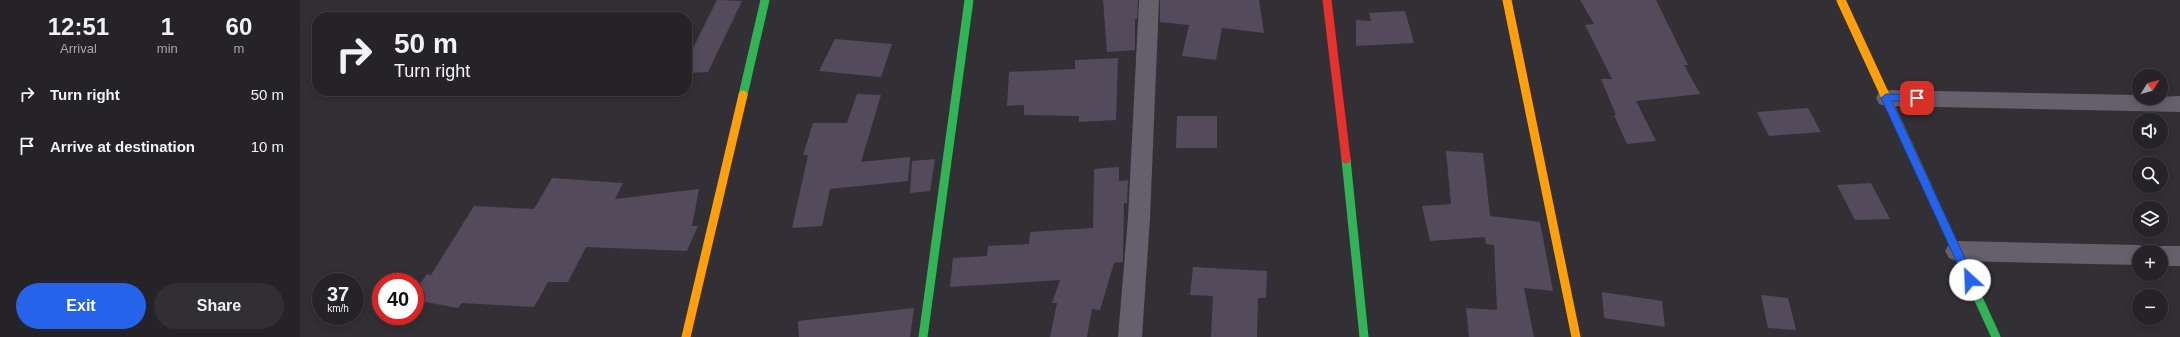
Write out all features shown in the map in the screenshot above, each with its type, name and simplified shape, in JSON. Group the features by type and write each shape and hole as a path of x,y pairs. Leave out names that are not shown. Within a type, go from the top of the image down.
{"street":[{"path":"686,337 765,0"},
{"path":"922,337 969,0"},
{"path":"1130,337 1139,218 1149,0"},
{"path":"1327,0 1356,243 1364,337"},
{"path":"1508,0 1576,337"},
{"path":"1841,0 1996,337"},
{"path":"1886,98 2180,104"},
{"path":"1957,251 2132,255"},
{"path":"2168,256 2180,256"}],"building":[{"path":"717,0 742,1 708,72 692,73 692,50"},
{"path":"1103,0 1138,0 1137,19 1135,19 1135,50 1107,52"},
{"path":"1160,0 1259,0 1264,33 1222,28 1216,60 1182,56 1189,25 1160,22"},
{"path":"1580,0 1656,0 1688,65 1684,65 1700,94 1636,101 1656,141 1627,144 1614,115 1616,115 1601,79 1612,79 1585,25 1594,24"},
{"path":"1405,11 1414,43 1356,46 1356,20 1371,21 1369,13"},
{"path":"835,39 892,44 881,77 819,71"},
{"path":"1118,58 1116,120 1079,122 1079,116 1024,115 1024,105 1007,106 1009,72 1075,69 1075,60"},
{"path":"857,94 881,95 861,162 910,157 908,181 830,189 822,226 792,228 808,155 803,155 813,123 847,123"},
{"path":"1808,108 1821,132 1769,136 1757,112"},
{"path":"1177,116 1217,116 1217,148 1176,148"},
{"path":"1446,151 1483,153 1490,216 1540,222 1553,291 1524,288 1534,337 1469,337 1466,308 1497,310 1494,245 1486,244 1485,237 1430,241 1422,206 1451,204"},
{"path":"935,159 930,191 910,193 912,161"},
{"path":"1119,167 1119,181 1128,180 1127,203 1124,203 1123,262 1114,263 1100,310 1092,309 1087,337 1050,337 1057,303 1052,303 1060,280 950,287 953,258 987,256 988,246 1029,244 1030,232 1093,228 1094,169"},
{"path":"552,178 623,183 615,199 699,189 692,226 698,226 687,251 586,247 568,282 548,282 534,307 462,303 458,308 424,302 424,278 427,274 431,275 474,206 534,209"},
{"path":"1871,183 1890,219 1855,220 1837,185"},
{"path":"1193,267 1267,271 1266,298 1258,298 1257,337 1211,337 1213,296 1190,295"},
{"path":"1602,292 1662,301 1665,327 1604,318"},
{"path":"1761,295 1788,298 1796,330 1768,328"},
{"path":"914,308 910,337 799,337 798,321"}],"traffic: fast":[{"path":"743,95 765,0"},
{"path":"923,337 969,0"},
{"path":"1346,159 1364,337"},
{"path":"1926,184 1996,337"}],"traffic: slow":[{"path":"1507,0 1576,337"},
{"path":"1841,0 1926,184"},
{"path":"686,337 743,95"}],"traffic: jam":[{"path":"1327,0 1346,159"}],"route":[{"path":"1917,98 1886,98 1970,280"}]}
